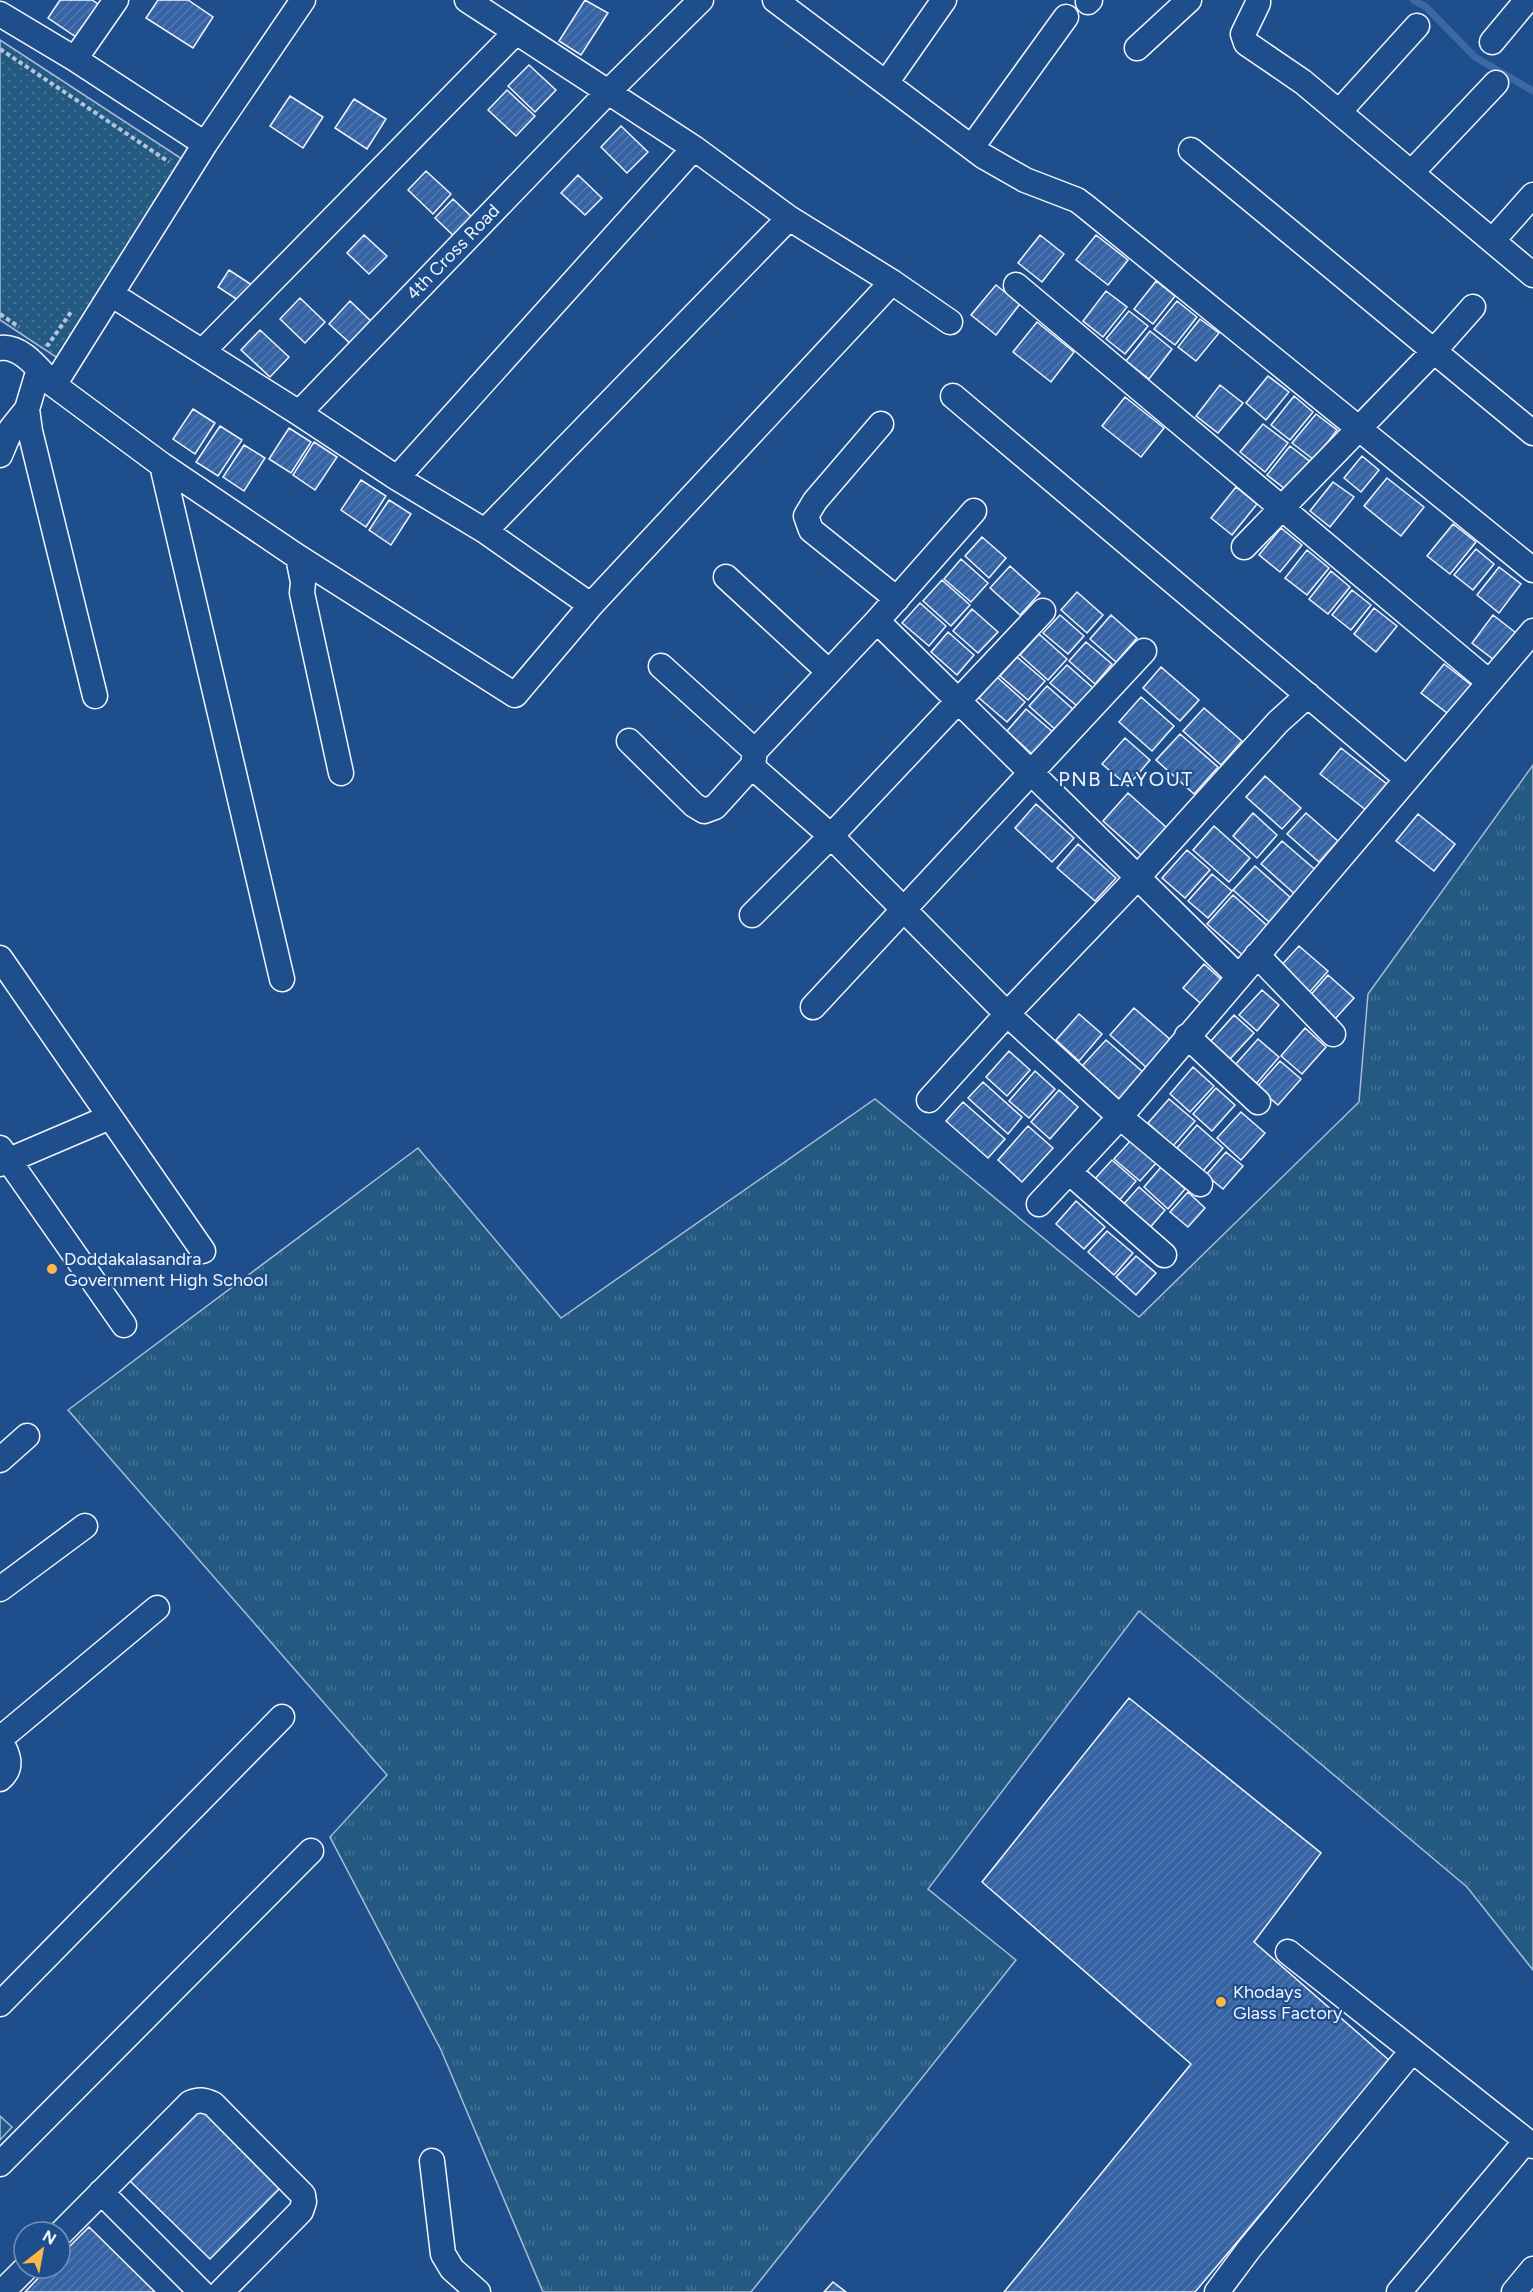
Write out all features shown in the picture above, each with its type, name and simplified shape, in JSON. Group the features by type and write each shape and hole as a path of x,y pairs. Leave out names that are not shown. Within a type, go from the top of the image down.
{"street":[{"path":"75,59 116,0"},
{"path":"0,455 11,429 27,409 46,377 111,294 205,144 303,0"},
{"path":"467,0 694,148 789,218 892,282 950,322"},
{"name":"4th Cross Road","path":"299,413 608,92 701,0"},
{"path":"775,0 972,147 1025,180 1077,200 1085,206 1533,570"},
{"path":"886,83 944,0"},
{"path":"1137,48 1189,0"},
{"path":"1258,0 1243,34 1246,43 1303,82 1339,111 1533,275"},
{"path":"1492,42 1527,0"},
{"path":"0,14 75,59 205,144"},
{"path":"972,147 1066,17"},
{"path":"1339,111 1417,26"},
{"path":"203,351 516,32"},
{"path":"1412,172 1496,83"},
{"path":"397,478 694,148"},
{"path":"1191,150 1533,433"},
{"path":"1493,240 1533,195"},
{"path":"484,531 789,218"},
{"path":"0,348 6,347 23,355 46,377 162,465 298,557 515,694 592,604 892,282"},
{"path":"1016,285 1489,682"},
{"path":"111,294 203,351 397,478 484,531 592,604"},
{"path":"1244,547 1434,351 1473,307"},
{"path":"953,396 1407,779"},
{"path":"27,409 30,431 95,696"},
{"path":"880,424 814,501 806,516 811,530 897,599"},
{"path":"162,465 282,979"},
{"path":"629,741 694,805 704,811 715,807 754,758 829,672 974,511"},
{"path":"298,557 303,582 302,593 341,773"},
{"path":"726,577 829,672"},
{"path":"752,915 831,836 1043,611"},
{"path":"877,621 1239,976"},
{"path":"1039,1204 1120,1117 1533,631"},
{"path":"813,1007 1144,651"},
{"path":"662,666 754,758 757,771 831,836 1007,1014 1120,1117 1200,1184"},
{"path":"929,1100 1007,1014 1138,877 1278,722 1308,695"},
{"path":"1257,955 1333,1034"},
{"path":"0,958 203,1251"},
{"path":"1187,1036 1258,1102"},
{"path":"110,1117 3,1157 124,1325"},
{"path":"1069,1172 1164,1255"},
{"path":"0,1460 27,1436"},
{"path":"0,1589 85,1526"},
{"path":"0,1779 8,1766 9,1757 0,1740 157,1608"},
{"path":"0,2004 282,1717"},
{"path":"0,2164 311,1851"},
{"path":"1288,1952 1529,2143 1399,2292"},
{"path":"1217,2292 1249,2249 1412,2051"},
{"path":"72,2222 190,2103 197,2100 213,2104 303,2195 304,2202 301,2211 221,2292"},
{"path":"432,2161 443,2254 452,2269 478,2292"},
{"path":"101,2192 201,2292"},
{"path":"1514,2292 1533,2269"},
{"path":"2,2292 14,2280"}],"path":[{"path":"0,49 171,164"},
{"path":"38,339 48,345 74,307"},
{"path":"0,314 29,333"}],"green space":[{"path":"0,40 182,159 59,359 0,320"},
{"path":"1533,765 1533,1970 1467,1887 1139,1611 928,1889 1016,1960 751,2292 543,2292 441,2050 330,1837 387,1775 68,1410 418,1148 561,1318 875,1099 1139,1317 1359,1102 1368,994"},
{"path":"0,2116 12,2127 0,2140"}],"building":[{"path":"60,0 92,0 104,8 82,41 48,18"},
{"path":"158,0 188,0 213,17 193,48 146,18"},
{"path":"585,0 608,13 581,55 559,41"},
{"path":"529,65 556,90 535,112 508,86"},
{"path":"507,90 535,116 516,136 488,110"},
{"path":"290,96 323,117 303,148 270,126"},
{"path":"354,99 386,119 367,149 335,128"},
{"path":"621,126 648,152 627,173 601,147"},
{"path":"426,171 451,194 433,214 408,190"},
{"path":"578,175 602,198 585,215 561,193"},
{"path":"453,199 476,221 458,240 435,218"},
{"path":"364,235 387,256 369,274 347,253"},
{"path":"1040,235 1064,254 1042,282 1018,263"},
{"path":"1096,235 1128,260 1108,285 1076,260"},
{"path":"229,270 255,287 244,304 218,287"},
{"path":"1156,281 1175,296 1153,324 1134,309"},
{"path":"996,285 1020,304 996,335 971,315"},
{"path":"1106,291 1127,307 1103,337 1083,321"},
{"path":"300,298 325,322 305,343 280,319"},
{"path":"350,301 373,323 352,345 329,324"},
{"path":"1177,301 1197,317 1175,345 1154,329"},
{"path":"1129,311 1148,326 1125,354 1106,339"},
{"path":"1200,319 1219,333 1196,361 1178,347"},
{"path":"1037,322 1074,352 1051,382 1013,352"},
{"path":"260,330 289,357 270,377 241,350"},
{"path":"1150,331 1172,349 1149,379 1126,361"},
{"path":"1268,376 1289,392 1266,420 1246,403"},
{"path":"1220,385 1243,403 1218,433 1196,416"},
{"path":"1294,396 1313,412 1290,440 1271,425"},
{"path":"1125,397 1164,428 1141,457 1102,426"},
{"path":"193,409 215,423 195,454 173,439"},
{"path":"1316,414 1337,430 1314,460 1292,443"},
{"path":"1263,424 1288,443 1265,472 1240,452"},
{"path":"220,426 242,440 218,476 196,462"},
{"path":"289,428 311,442 291,473 269,459"},
{"path":"314,442 337,457 315,490 293,475"},
{"path":"244,445 265,458 244,491 223,477"},
{"path":"1290,446 1312,463 1289,492 1267,475"},
{"path":"1362,456 1379,470 1361,492 1344,478"},
{"path":"1387,478 1424,507 1401,536 1364,506"},
{"path":"361,480 386,496 366,527 341,510"},
{"path":"1333,482 1354,497 1330,527 1310,511"},
{"path":"1236,487 1257,504 1232,535 1211,518"},
{"path":"389,500 411,514 391,545 369,530"},
{"path":"1453,524 1476,542 1450,574 1427,556"},
{"path":"1281,528 1302,545 1280,572 1259,555"},
{"path":"982,537 1006,558 989,578 965,556"},
{"path":"1476,549 1494,564 1473,590 1454,575"},
{"path":"1307,550 1329,568 1307,595 1285,578"},
{"path":"961,559 988,583 971,602 944,579"},
{"path":"1010,566 1040,593 1020,615 990,588"},
{"path":"1499,567 1521,584 1499,613 1477,595"},
{"path":"1331,571 1350,587 1328,614 1309,599"},
{"path":"942,580 970,605 951,626 923,601"},
{"path":"1352,590 1371,605 1351,630 1332,615"},
{"path":"1077,592 1103,615 1087,633 1061,610"},
{"path":"920,603 946,626 929,646 902,623"},
{"path":"1374,608 1397,626 1376,652 1354,634"},
{"path":"972,609 998,632 978,653 953,631"},
{"path":"1060,615 1084,636 1068,654 1043,633"},
{"path":"1111,615 1137,638 1116,662 1090,639"},
{"path":"1493,615 1520,636 1498,663 1472,643"},
{"path":"948,632 974,655 957,675 931,652"},
{"path":"1039,634 1067,659 1048,680 1020,655"},
{"path":"1086,642 1112,664 1095,684 1069,661"},
{"path":"1017,657 1045,681 1028,700 1000,676"},
{"path":"1444,664 1474,687 1451,716 1421,693"},
{"path":"1067,665 1093,688 1077,706 1050,683"},
{"path":"1161,667 1199,700 1180,721 1143,688"},
{"path":"997,677 1025,702 1007,722 979,698"},
{"path":"1047,686 1075,711 1057,731 1029,706"},
{"path":"1141,697 1174,726 1152,751 1119,722"},
{"path":"1204,708 1242,741 1221,765 1183,731"},
{"path":"1026,709 1054,733 1034,756 1007,731"},
{"path":"1180,734 1218,767 1194,794 1156,760"},
{"path":"1125,738 1150,760 1128,786 1102,764"},
{"path":"1341,748 1392,788 1371,814 1320,774"},
{"path":"1265,776 1301,808 1282,829 1246,797"},
{"path":"1128,793 1166,827 1141,855 1103,821"},
{"path":"1036,804 1074,838 1052,862 1015,828"},
{"path":"1253,813 1277,835 1257,858 1233,836"},
{"path":"1306,813 1338,841 1319,862 1287,834"},
{"path":"1418,814 1455,844 1434,871 1396,841"},
{"path":"1214,826 1250,858 1229,882 1193,850"},
{"path":"1282,841 1318,872 1297,896 1261,864"},
{"path":"1078,844 1116,878 1095,901 1057,868"},
{"path":"1187,850 1210,870 1185,898 1162,878"},
{"path":"1255,866 1291,898 1269,922 1233,890"},
{"path":"1212,874 1232,891 1208,918 1188,901"},
{"path":"1233,895 1272,930 1247,959 1207,924"},
{"path":"1299,946 1328,971 1307,995 1278,969"},
{"path":"1204,964 1226,984 1206,1008 1183,988"},
{"path":"1328,975 1354,998 1334,1020 1308,998"},
{"path":"1262,990 1279,1005 1257,1031 1239,1015"},
{"path":"1134,1008 1172,1041 1147,1068 1110,1035"},
{"path":"1079,1014 1102,1034 1079,1061 1056,1040"},
{"path":"1234,1015 1254,1033 1230,1059 1210,1042"},
{"path":"1305,1028 1326,1047 1302,1074 1281,1056"},
{"path":"1258,1039 1279,1057 1256,1084 1235,1065"},
{"path":"1106,1040 1143,1072 1119,1099 1082,1066"},
{"path":"1009,1051 1030,1070 1007,1096 986,1077"},
{"path":"1280,1061 1301,1079 1278,1105 1257,1087"},
{"path":"1193,1067 1214,1086 1190,1112 1170,1094"},
{"path":"1035,1071 1055,1089 1029,1118 1009,1101"},
{"path":"983,1082 1022,1117 1008,1134 968,1098"},
{"path":"1216,1088 1235,1105 1212,1131 1193,1114"},
{"path":"1059,1090 1078,1107 1050,1139 1031,1122"},
{"path":"1169,1099 1195,1121 1173,1146 1148,1123"},
{"path":"963,1102 1005,1139 988,1158 946,1121"},
{"path":"1241,1112 1265,1133 1241,1160 1217,1138"},
{"path":"1197,1125 1223,1148 1203,1171 1177,1148"},
{"path":"1028,1126 1053,1148 1022,1182 998,1160"},
{"path":"1132,1139 1157,1162 1140,1181 1114,1159"},
{"path":"1226,1152 1243,1166 1223,1189 1206,1175"},
{"path":"1112,1160 1136,1181 1117,1203 1092,1182"},
{"path":"1161,1167 1185,1189 1168,1209 1144,1187"},
{"path":"1139,1187 1165,1210 1148,1230 1121,1207"},
{"path":"1188,1192 1205,1208 1188,1227 1170,1212"},
{"path":"1076,1201 1105,1227 1084,1249 1056,1224"},
{"path":"1107,1231 1133,1253 1114,1275 1088,1252"},
{"path":"1136,1256 1156,1273 1136,1295 1116,1277"},
{"name":"Khodays Glass Factory","path":"1129,1698 1321,1853 1254,1942 1390,2061 1195,2292 1004,2292 1191,2064 982,1882"},
{"path":"202,2105 284,2184 210,2259 129,2180"},
{"path":"89,2227 155,2292 25,2292 36,2280 72,2280 72,2244"},
{"path":"833,2282 846,2292 824,2292"}],"waterway":[{"path":"1413,0 1426,7 1475,57 1533,91"}],"place":[{"name":"Doddakalasandra Government High School","path":"52,1269"},
{"name":"Khodays Glass Factory","path":"1221,2002"}],"district":[{"name":"PNB LAYOUT","path":"1126,779"}]}
